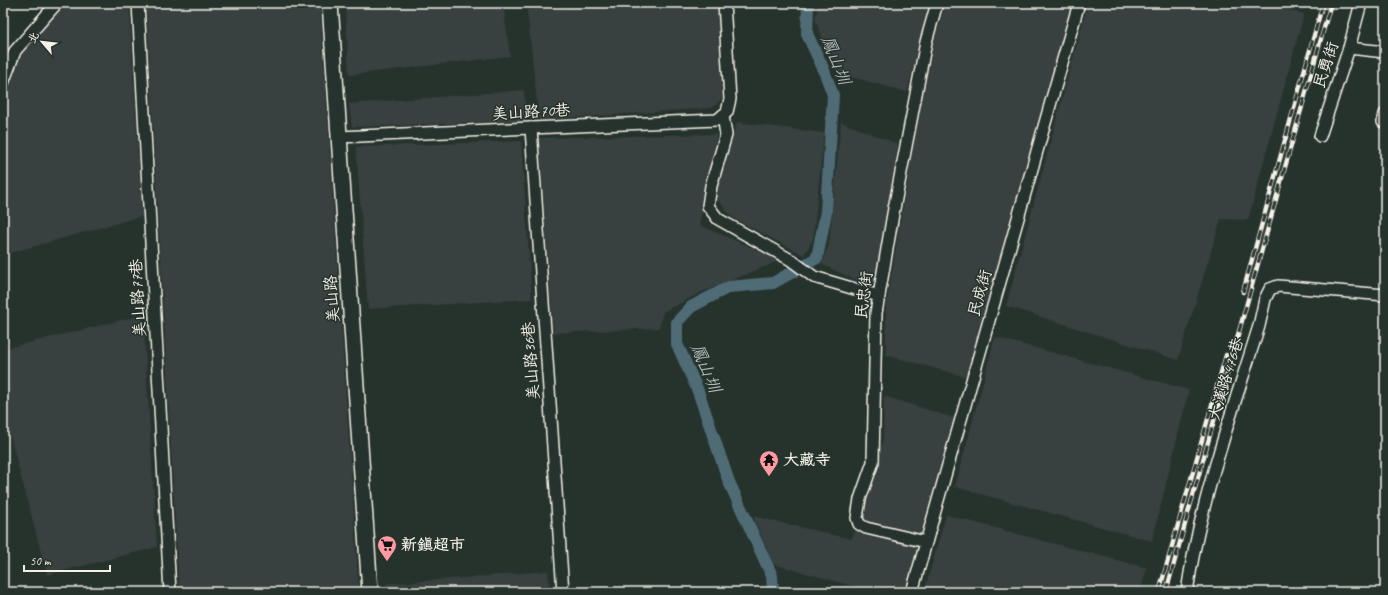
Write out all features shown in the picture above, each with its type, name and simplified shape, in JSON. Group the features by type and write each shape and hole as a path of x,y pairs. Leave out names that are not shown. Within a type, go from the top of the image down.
{"street":[{"path":"3,83 15,51 46,18 57,3"},
{"name":"美山路77巷","path":"138,3 170,592"},
{"name":"美山路","path":"330,3 370,592"},
{"path":"724,3 730,99 727,112 723,115 726,135 711,186 708,206 718,220 791,260 814,277 879,296"},
{"name":"民忠街","path":"926,542 866,528 859,524 857,518 860,499 873,462 876,313 893,214 925,50 937,3"},
{"name":"民成街","path":"912,592 1079,3"},
{"name":"民勇街","path":"1320,136 1349,48 1361,3"},
{"path":"1349,48 1385,52"},
{"name":"美山路70巷","path":"339,137 717,120 723,115"},
{"name":"美山路36巷","path":"531,128 563,592"},
{"name":"大漢路476巷","path":"1188,592 1191,564 1205,504 1259,326 1265,299 1270,289 1278,286 1385,295"}],"shaded area":[{"path":"65,3 129,3 142,216 3,255 3,100 12,70 22,53"},
{"path":"146,3 320,3 359,592 179,592"},
{"path":"345,3 503,3 510,56 349,75"},
{"path":"630,3 718,3 722,99 712,108 539,120 527,10"},
{"path":"819,3 930,3 907,92 837,73 815,19"},
{"path":"945,3 1073,3 966,377 886,355 886,306 927,65"},
{"path":"1088,3 1260,3 1304,14 1248,220 1221,219 1178,360 1006,306"},
{"path":"524,90 526,121 352,127 349,104"},
{"path":"737,122 824,133 813,239 804,255 733,218 714,195"},
{"path":"841,122 898,144 875,289 821,264 829,245"},
{"path":"717,134 699,225 781,260 700,293 663,312 659,328 553,333 539,138"},
{"path":"521,141 532,299 368,309 356,147"},
{"path":"143,315 157,547 47,575 3,409 3,349"},
{"path":"995,337 1189,390 1152,541 955,487"},
{"path":"884,396 957,419 924,536 871,523 861,519 860,511 883,440"},
{"path":"946,515 1147,568 1140,592 924,592"},
{"path":"753,516 851,539 856,531 921,546 908,592 874,592 773,564"},
{"path":"548,571 550,592 387,592 386,584"}],"waterway":[{"name":"鳳山圳","path":"773,592 772,576 729,482 698,391 677,344 677,322 691,307 729,287 773,283 817,258 826,212 833,95 823,68 807,34 808,3"}],"railway":[{"path":"1243,292 1323,3"},
{"path":"1166,592 1331,3"},
{"path":"1159,592 1226,355"}],"place":[{"name":"大藏寺","path":"769,477"},
{"name":"新鎮超市","path":"387,562"}]}
